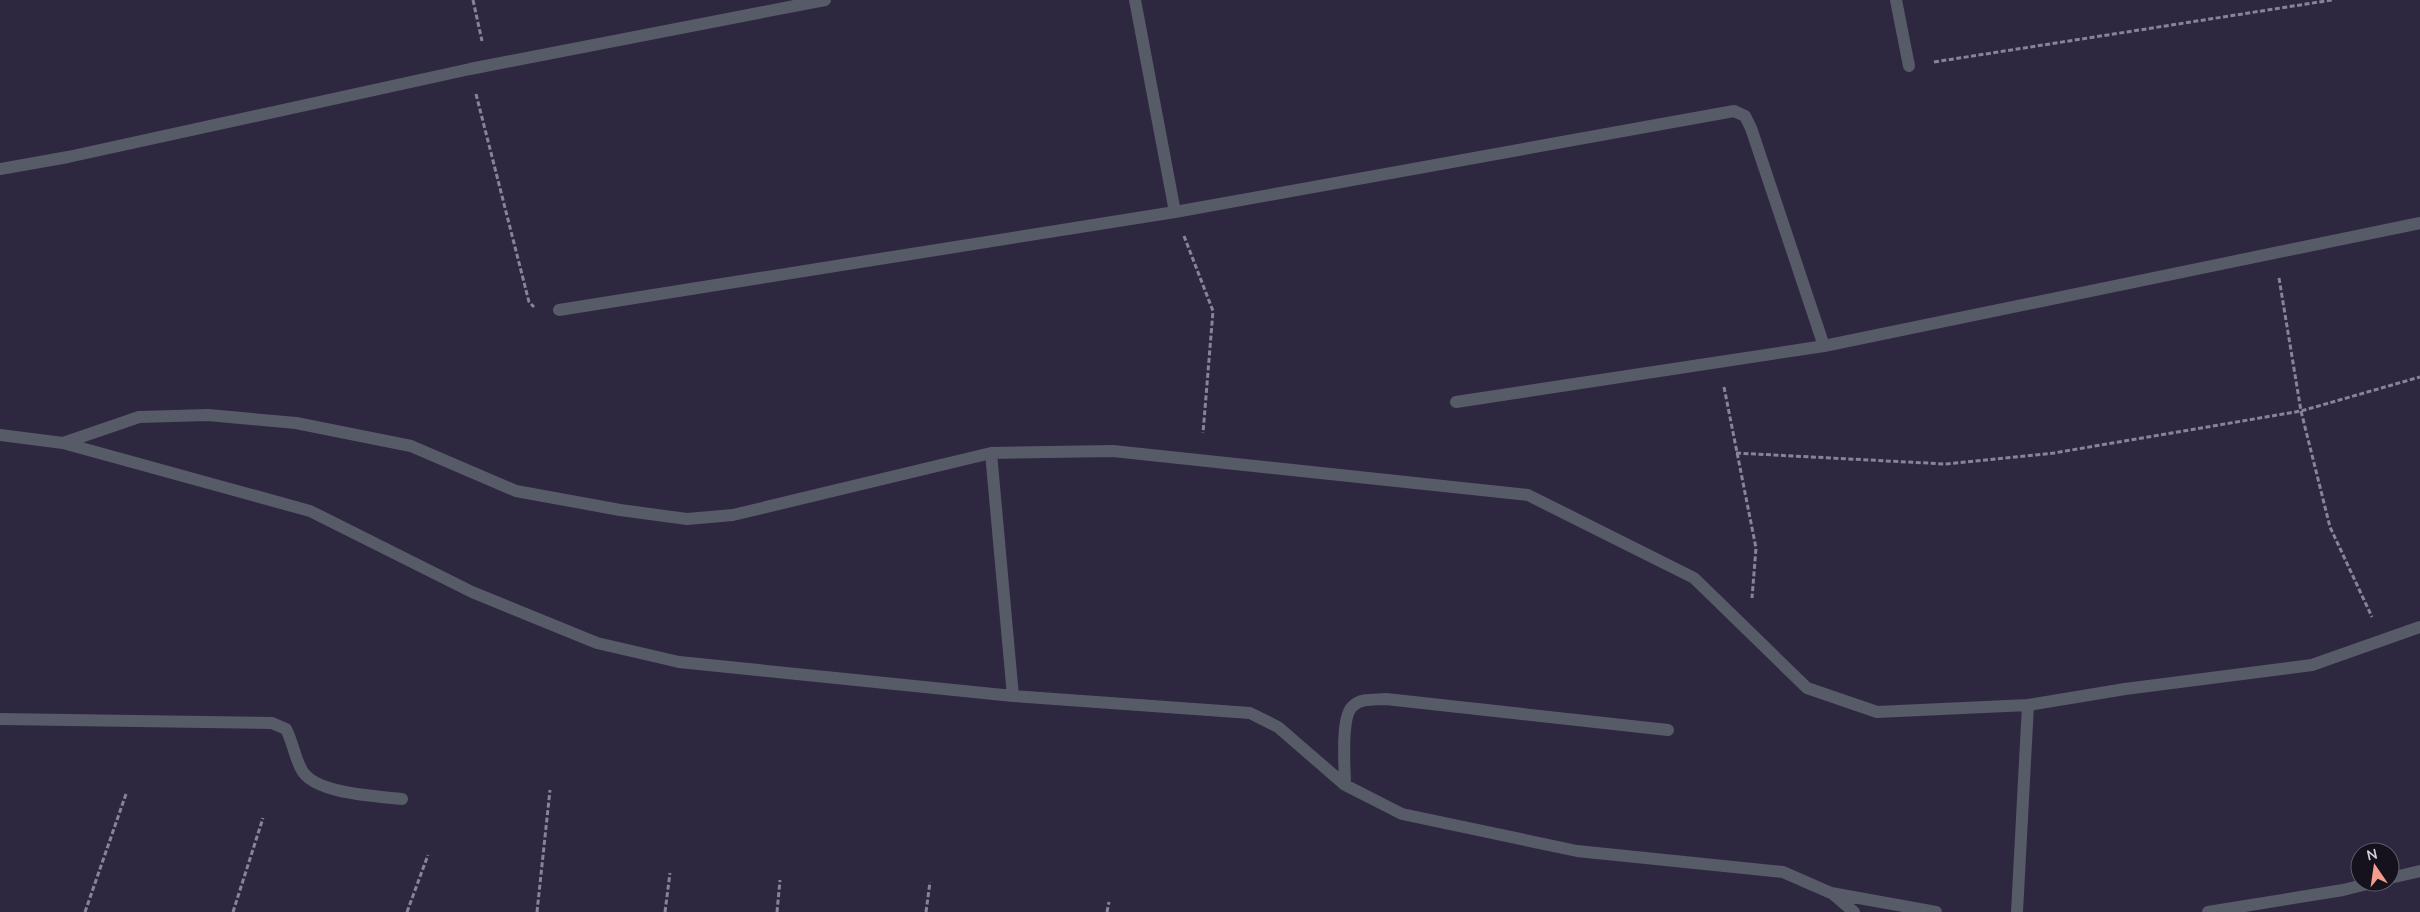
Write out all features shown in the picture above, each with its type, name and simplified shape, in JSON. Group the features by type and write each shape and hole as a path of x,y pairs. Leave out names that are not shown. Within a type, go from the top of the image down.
{"street":[{"path":"0,169 68,157 470,69 825,0"},
{"path":"1135,0 1175,212"},
{"path":"1896,0 1909,66"},
{"path":"559,310 1175,212 1734,111 1744,116 1751,128 1824,346"},
{"path":"1456,402 1824,346 2420,223"},
{"path":"63,443 138,417 208,415 296,423 411,446 516,491 620,510 687,519 733,516 991,453 1113,451 1528,496 1694,578 1807,688 1877,712 2028,705 2125,689 2312,665 2420,627"},
{"path":"0,435 63,443 310,511 472,592 597,642 678,662 1013,696 1250,713 1278,726 1345,785 1402,814 1577,851 1783,872 1831,893 1936,912"},
{"path":"991,453 1013,696"},
{"path":"1345,785 1345,734 1348,712 1353,705 1362,700 1386,700 1668,730"},
{"path":"2017,912 2028,705"},
{"path":"0,719 272,723 286,728 302,771 310,780 334,790 402,800"},
{"path":"2400,876 2420,871"},
{"path":"2208,912 2350,888"},
{"path":"1831,893 1854,912"}],"path":[{"path":"474,0 487,66"},
{"path":"1909,66 2332,0"},
{"path":"470,69 529,302 538,310 559,310"},
{"path":"1175,212 1213,311 1201,460"},
{"path":"2274,253 2301,411 2330,527 2382,640"},
{"path":"1719,362 1756,548 1749,632"},
{"path":"1736,453 1945,464 2054,453 2301,411 2420,377"},
{"path":"537,912 550,790"},
{"path":"84,912 126,794"},
{"path":"233,912 263,818"},
{"path":"407,912 428,856"},
{"path":"665,912 670,872"},
{"path":"777,912 780,880"},
{"path":"926,912 930,882"},
{"path":"1107,912 1109,902"}]}
